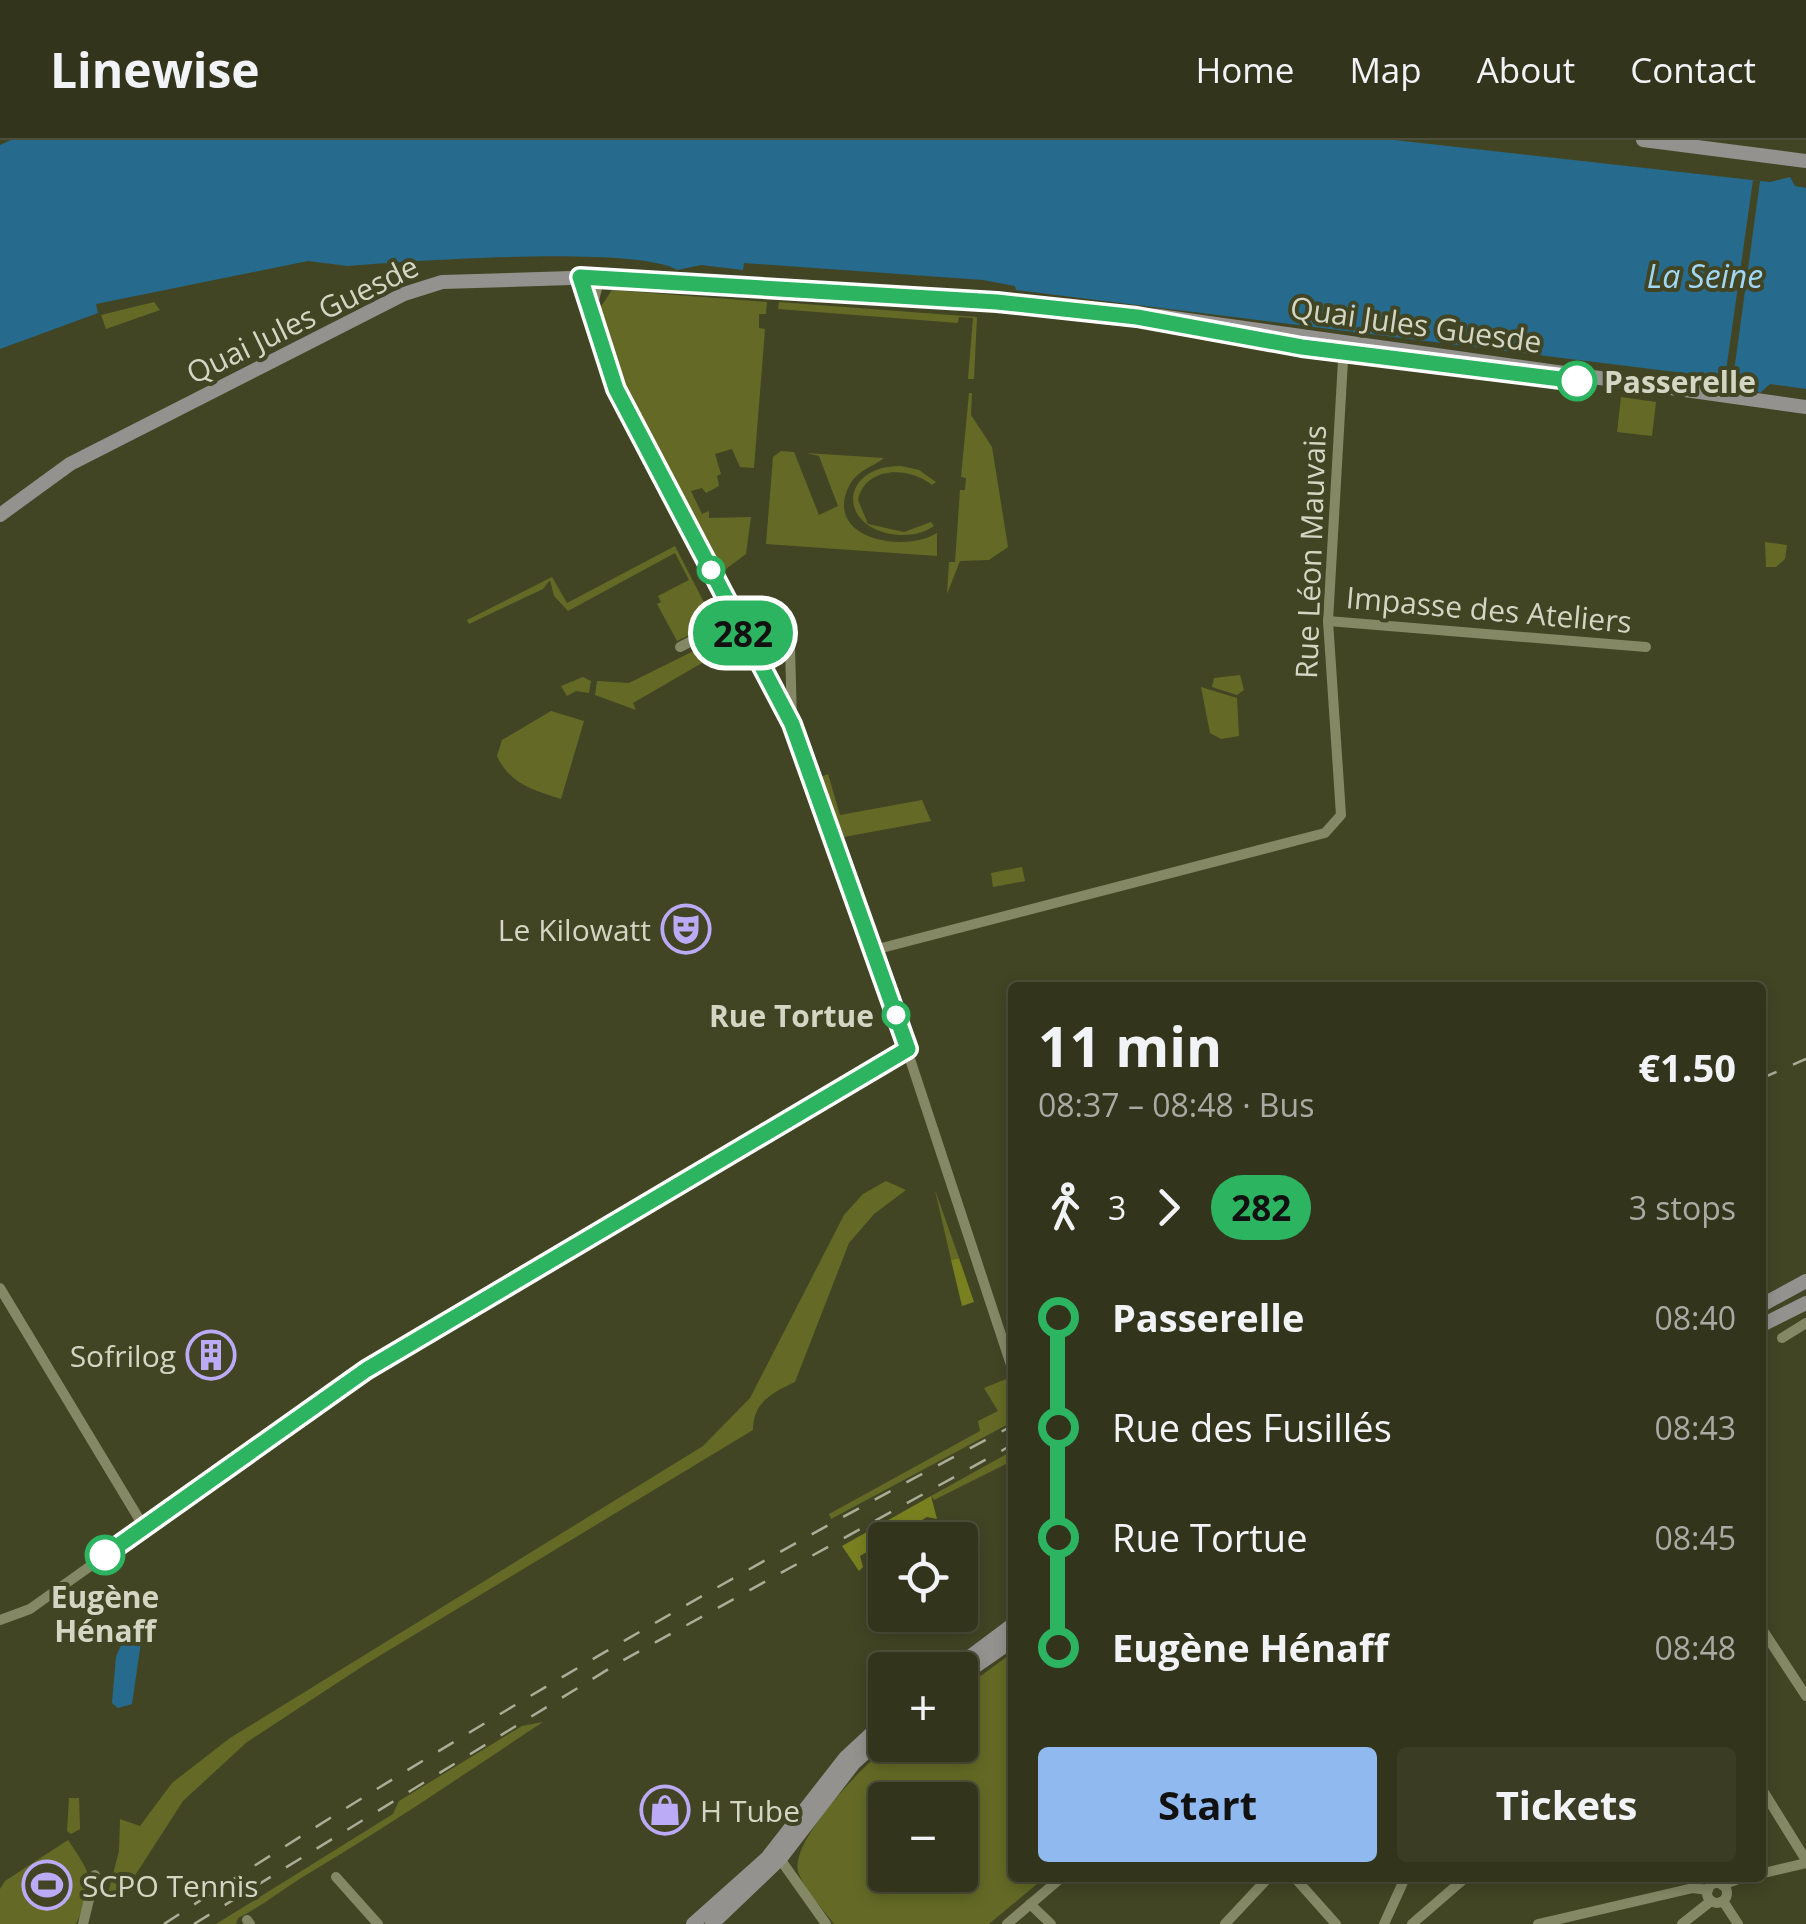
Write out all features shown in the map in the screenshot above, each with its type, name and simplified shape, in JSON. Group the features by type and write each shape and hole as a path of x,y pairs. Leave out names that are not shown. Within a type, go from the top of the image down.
{"main road":[{"path":"1644,140 1806,161"},
{"name":"Quai Jules Guesde","path":"0,514 70,464 420,286 600,277 997,302 1137,317 1168,326 1806,411"},
{"path":"1766,1303 1806,1280"},
{"path":"1766,1323 1806,1304"},
{"path":"976,1652 1008,1628"},
{"path":"978,1665 1008,1644"},
{"path":"693,1924 767,1858 845,1758 868,1737"},
{"path":"712,1924 780,1859 868,1751"}],"street":[{"path":"580,277 616,389 817,774 1008,1356"},
{"path":"592,314 593,291 600,277"},
{"name":"Rue Léon Mauvais","path":"874,950 1325,832 1341,815 1328,621 1343,347"},
{"path":"680,647 735,618"},
{"name":"Impasse des Ateliers","path":"1328,621 1646,647"},
{"path":"790,648 792,724"},
{"path":"772,687 791,674"},
{"path":"0,1620 30,1609 366,1370 908,1049"},
{"path":"0,1288 144,1527"},
{"path":"1782,1338 1806,1324"},
{"path":"1766,1635 1806,1696"},
{"path":"1766,1796 1806,1862 1766,1872"},
{"path":"780,1859 826,1924"},
{"path":"83,1924 95,1876"},
{"path":"336,1878 378,1924"},
{"path":"1007,1924 1056,1882"},
{"path":"1225,1924 1264,1882"},
{"path":"1299,1882 1336,1924"},
{"path":"1384,1924 1403,1882"},
{"path":"1412,1924 1460,1882"},
{"path":"1538,1924 1693,1888 1714,1890 1738,1924"},
{"path":"1682,1924 1714,1890"},
{"path":"1030,1904 1051,1924"}],"green space":[{"path":"612,290 767,302 766,314 759,314 759,328 765,329 754,468 740,467 732,449 715,454 721,474 717,476 719,486 706,493 702,488 691,491 702,514 709,511 709,518 751,517 746,554 722,572 623,383 600,308"},
{"path":"154,302 160,310 106,329 101,315"},
{"path":"779,302 977,317 974,379 968,379 973,318 959,317 958,323 778,309"},
{"path":"969,393 971,415 992,447 1008,547 989,560 960,561 947,594 949,562 955,562 960,490 965,490 966,478 961,477"},
{"path":"1621,397 1656,402 1652,436 1617,432"},
{"path":"781,451 794,452 819,515 838,506 819,456 806,453 884,458 852,481 844,504 847,518 856,529 887,541 905,542 937,533 937,556 766,544 773,457"},
{"path":"901,466 919,470 936,482 932,485 900,472 878,475 862,489 858,500 868,524 904,532 931,522 934,526 915,534 879,531 864,522 853,499 865,476"},
{"path":"1765,542 1787,545 1785,559 1776,567 1766,567"},
{"path":"675,546 712,618 710,625 677,641 657,604 661,602 658,596 689,580 675,553 568,611 554,596 550,580 543,589 469,624 467,620 552,577 567,603"},
{"path":"720,638 728,648 633,703 636,710 595,695 597,681 629,683"},
{"path":"1240,675 1244,690 1237,695 1212,687 1214,678"},
{"path":"583,677 591,681 589,693 576,691 567,696 561,686"},
{"path":"1201,687 1237,698 1239,736 1221,739 1210,733"},
{"path":"551,711 584,721 561,799 516,780 497,756 502,740"},
{"path":"828,774 840,815 922,800 931,821 844,837 821,777"},
{"path":"1022,867 1025,881 993,887 991,873"},
{"path":"886,1181 906,1190 874,1214 849,1243 795,1382 760,1405 753,1430 366,1664 247,1742 183,1801 134,1877 106,1901 119,1851 120,1819 140,1826 172,1783 230,1738 703,1446 750,1398 844,1215 863,1194"},
{"path":"935,1190 959,1258 951,1260"},
{"path":"959,1258 974,1302 962,1306 951,1260"},
{"path":"1006,1379 1008,1424 831,1519 829,1514 980,1431 978,1421 998,1411 984,1388"},
{"path":"1008,1453 1008,1463 934,1500 931,1496"},
{"path":"931,1496 937,1519 885,1522"},
{"path":"868,1531 868,1551 860,1556 863,1567 859,1571 842,1546"},
{"path":"1008,1656 1008,1882 1039,1882 989,1924 834,1924 801,1878 799,1857 817,1822 871,1762 978,1762 978,1678"},
{"path":"543,1722 238,1918 236,1924 216,1924 393,1814 399,1801 522,1726"},
{"path":"69,1798 79,1798 80,1829 71,1834 67,1831"},
{"name":"SCPO Tennis","path":"68,1840 89,1880 87,1898 76,1924 0,1924 0,1889 5,1881"}],"water":[{"name":"La Seine","path":"11,140 1394,140 1770,182 1790,177 1795,186 1806,188 1806,389 1770,384 1760,393 1740,380 1016,290 1015,286 983,280 744,263 743,270 701,265 677,270 653,262 570,256 348,266 308,261 96,304 98,313 0,349 0,145"},
{"path":"127,1630 138,1630 142,1635 132,1704 118,1708 112,1703 116,1657"}],"pier":[{"path":"1753,180 1760,181 1733,379 1725,378"}],"railway":[{"path":"1766,1076 1806,1059"},
{"path":"164,1924 582,1665 1008,1428"},
{"path":"194,1924 620,1662 1008,1447"}],"bus line":[{"name":"282","path":"105,1555 366,1370 908,1049 792,724 616,389 580,277 997,302 1137,317 1154,324 1302,347 1577,381"}],"place":[{"name":"Passerelle","path":"1577,381"},
{"name":"Le Kilowatt","path":"686,929"},
{"name":"Rue Tortue","path":"896,1015"},
{"name":"Sofrilog","path":"211,1355"},
{"name":"Eugène Hénaff","path":"105,1555"},
{"name":"H Tube","path":"665,1810"},
{"name":"SCPO Tennis","path":"47,1885"}]}
